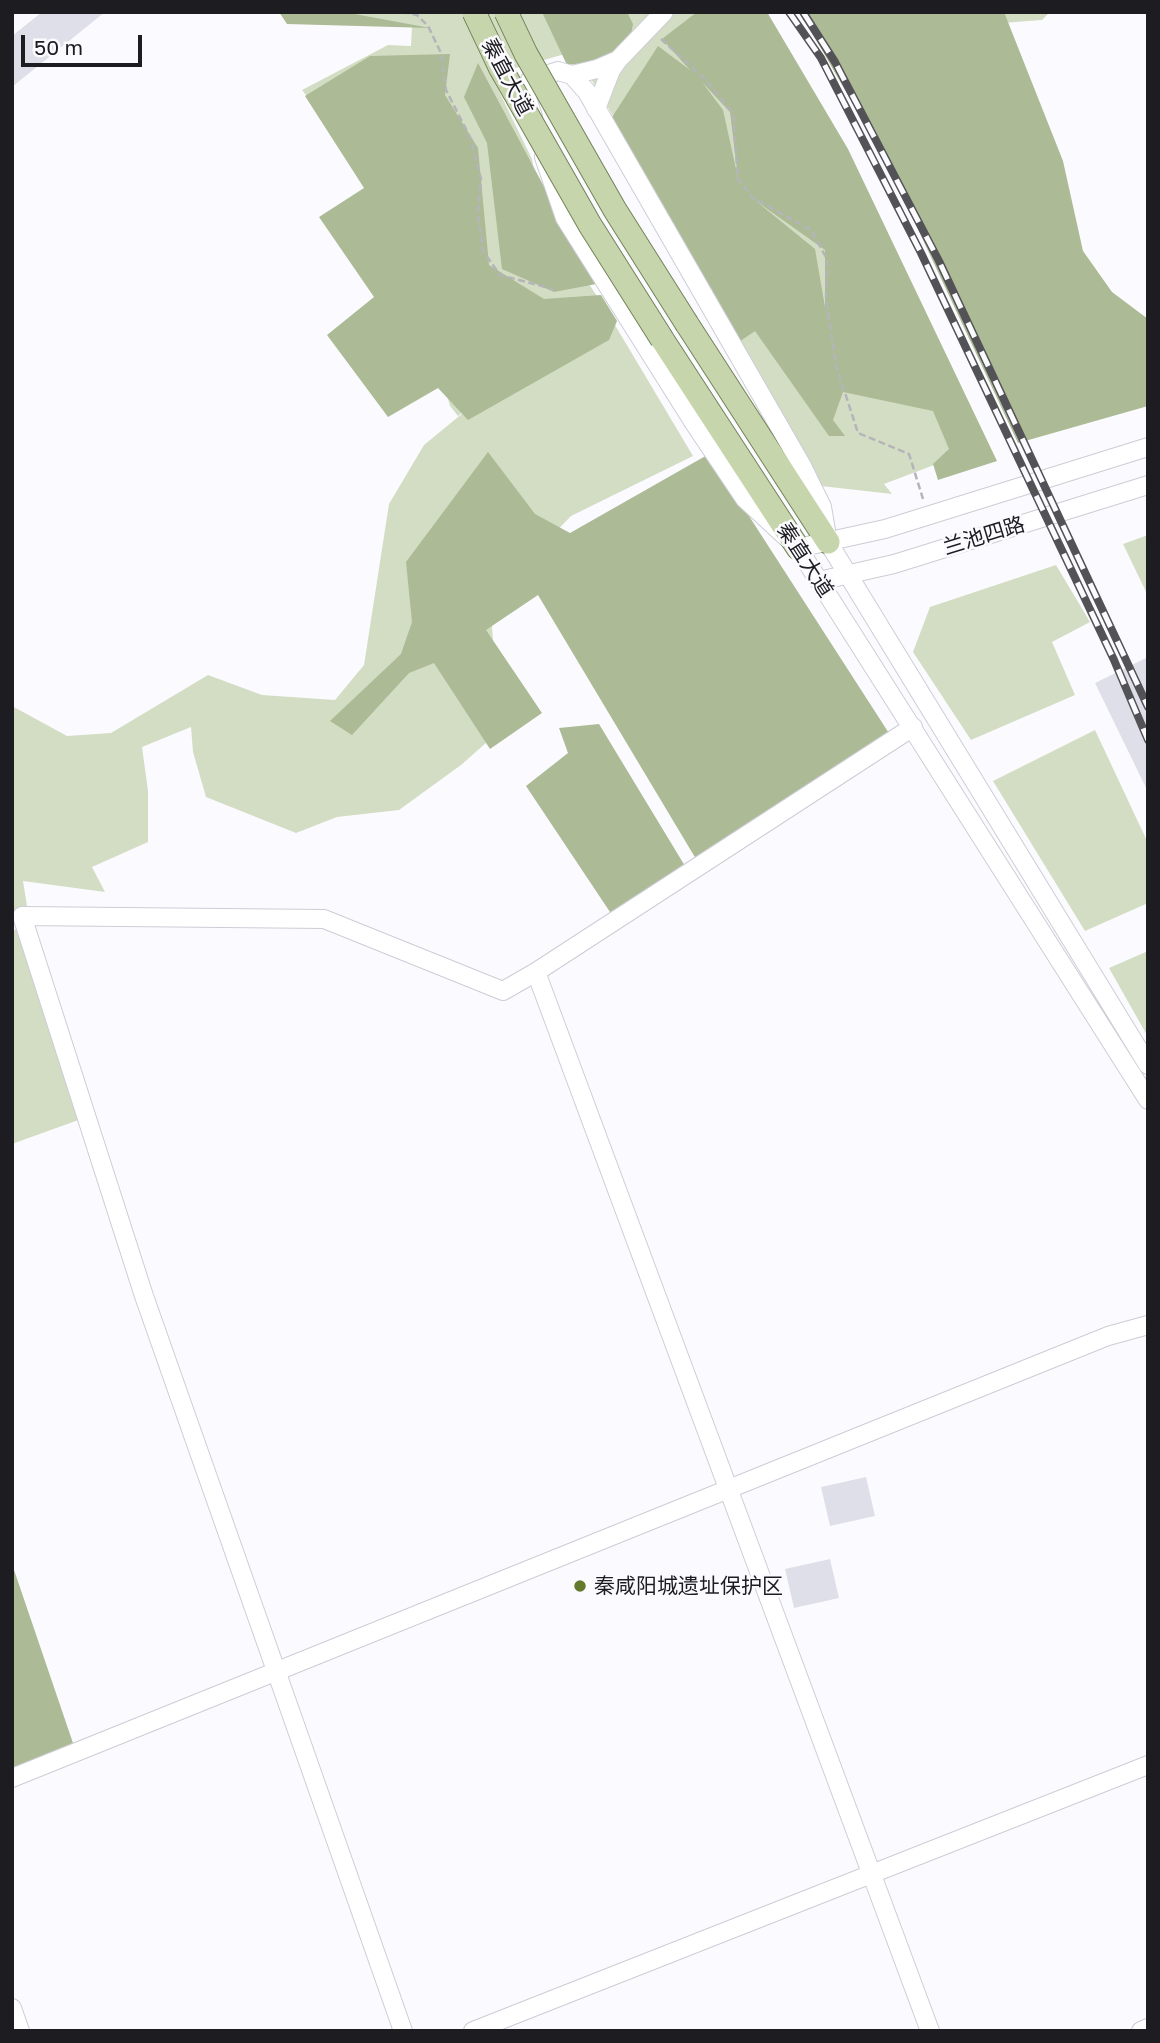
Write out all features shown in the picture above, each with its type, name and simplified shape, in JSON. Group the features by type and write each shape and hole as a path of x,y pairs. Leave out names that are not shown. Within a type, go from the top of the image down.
{"main road":[{"name":"秦直大道","path":"474,12 500,67 590,225 798,548"},
{"name":"秦直大道","path":"506,12 526,54 615,210 828,542"}],"street":[{"path":"596,109 618,60 664,12"},
{"path":"618,60 572,75 558,71 530,80 527,98 551,181 565,218 745,499 798,548"},
{"path":"572,75 587,92 802,466 822,507 828,542"},
{"name":"兰池四路","path":"798,548 885,529 1148,447"},
{"name":"兰池四路","path":"818,581 894,564 1148,485"},
{"name":"秦直大道","path":"828,542 1148,1065"},
{"name":"秦直大道","path":"798,548 1148,1100"},
{"path":"403,2031 144,1296 22,916 324,919 503,991 537,972 913,727"},
{"path":"537,972 930,2031"},
{"path":"12,1778 1108,1336 1148,1325"},
{"path":"473,2031 1148,1765"},
{"path":"12,2008 20,2031"},
{"path":"1141,2031 1148,2028"}],"path":[{"path":"402,12 417,15 428,26 441,53 446,90 471,139 481,179 478,214 483,251 500,275 553,289"},
{"path":"650,28 705,79 733,114 738,179 753,198 811,230 827,259 826,298 836,365 858,433 909,454 927,516"}],"green space":[{"path":"279,12 344,12 430,28 287,24"},
{"path":"286,12 764,12 987,445 884,484 892,494 821,486 736,344 745,337 591,79 565,54 491,75 532,159 542,214 603,305 693,456 571,516 533,555 491,610 493,641 530,704 461,765 399,810 337,817 296,833 206,797 193,752 191,727 142,747 148,791 148,842 92,867 105,892 23,881 27,906 12,921 12,706 67,736 111,733 208,675 262,695 335,700 364,665 389,504 424,445 486,394 458,416 450,406 427,325 378,186 302,90 388,45 411,46 412,27"},
{"path":"542,12 627,12 633,24 629,45 617,59 567,65"},
{"path":"697,12 767,12 848,149 997,461 938,480 933,464 949,449 933,411 843,392 833,420 845,436 829,436 755,331 736,344 605,128 658,46 690,70 662,39","holes":["702,82 730,112 738,178 723,110","756,201 825,250 825,307 815,249"]},
{"path":"800,12 1004,12 1063,161 1083,251 1112,292 1148,319 1148,406 1018,443 887,163"},
{"path":"870,12 1050,12 1042,20 977,25"},
{"path":"450,54 445,95 478,148 489,265 544,299 601,295 617,321 609,340 468,420 438,388 388,417 327,335 374,297 319,217 364,188 305,96 370,56"},
{"path":"478,63 596,284 554,292 502,269 487,143 464,97"},
{"path":"488,452 535,514 570,533 709,454 894,741 702,869 538,595 486,630 542,713 490,749 434,663 409,673 352,735 330,721 401,654 412,622 406,562"},
{"path":"1148,535 1148,596 1123,544"},
{"path":"1056,565 1090,622 1052,642 1075,695 971,740 913,652 930,607"},
{"path":"599,724 688,871 618,924 526,786 568,753 559,728"},
{"path":"1095,730 1148,843 1148,903 1085,931 993,781"},
{"path":"21,927 84,1118 12,1144 12,931"},
{"path":"1148,951 1148,1037 1109,968"},
{"path":"12,1564 74,1746 12,1771"}],"building":[{"path":"42,12 105,12 12,87 12,36"},
{"path":"1148,657 1148,792 1095,683"},
{"path":"866,1477 875,1516 830,1526 821,1487"},
{"path":"830,1559 839,1598 794,1608 785,1569"}],"railway":[{"path":"789,12 821,58 921,253 1114,660 1148,740"},
{"path":"803,12 835,62 939,261 1148,707"}],"place":[{"name":"秦咸阳城遗址保护区","path":"580,1586"}]}
